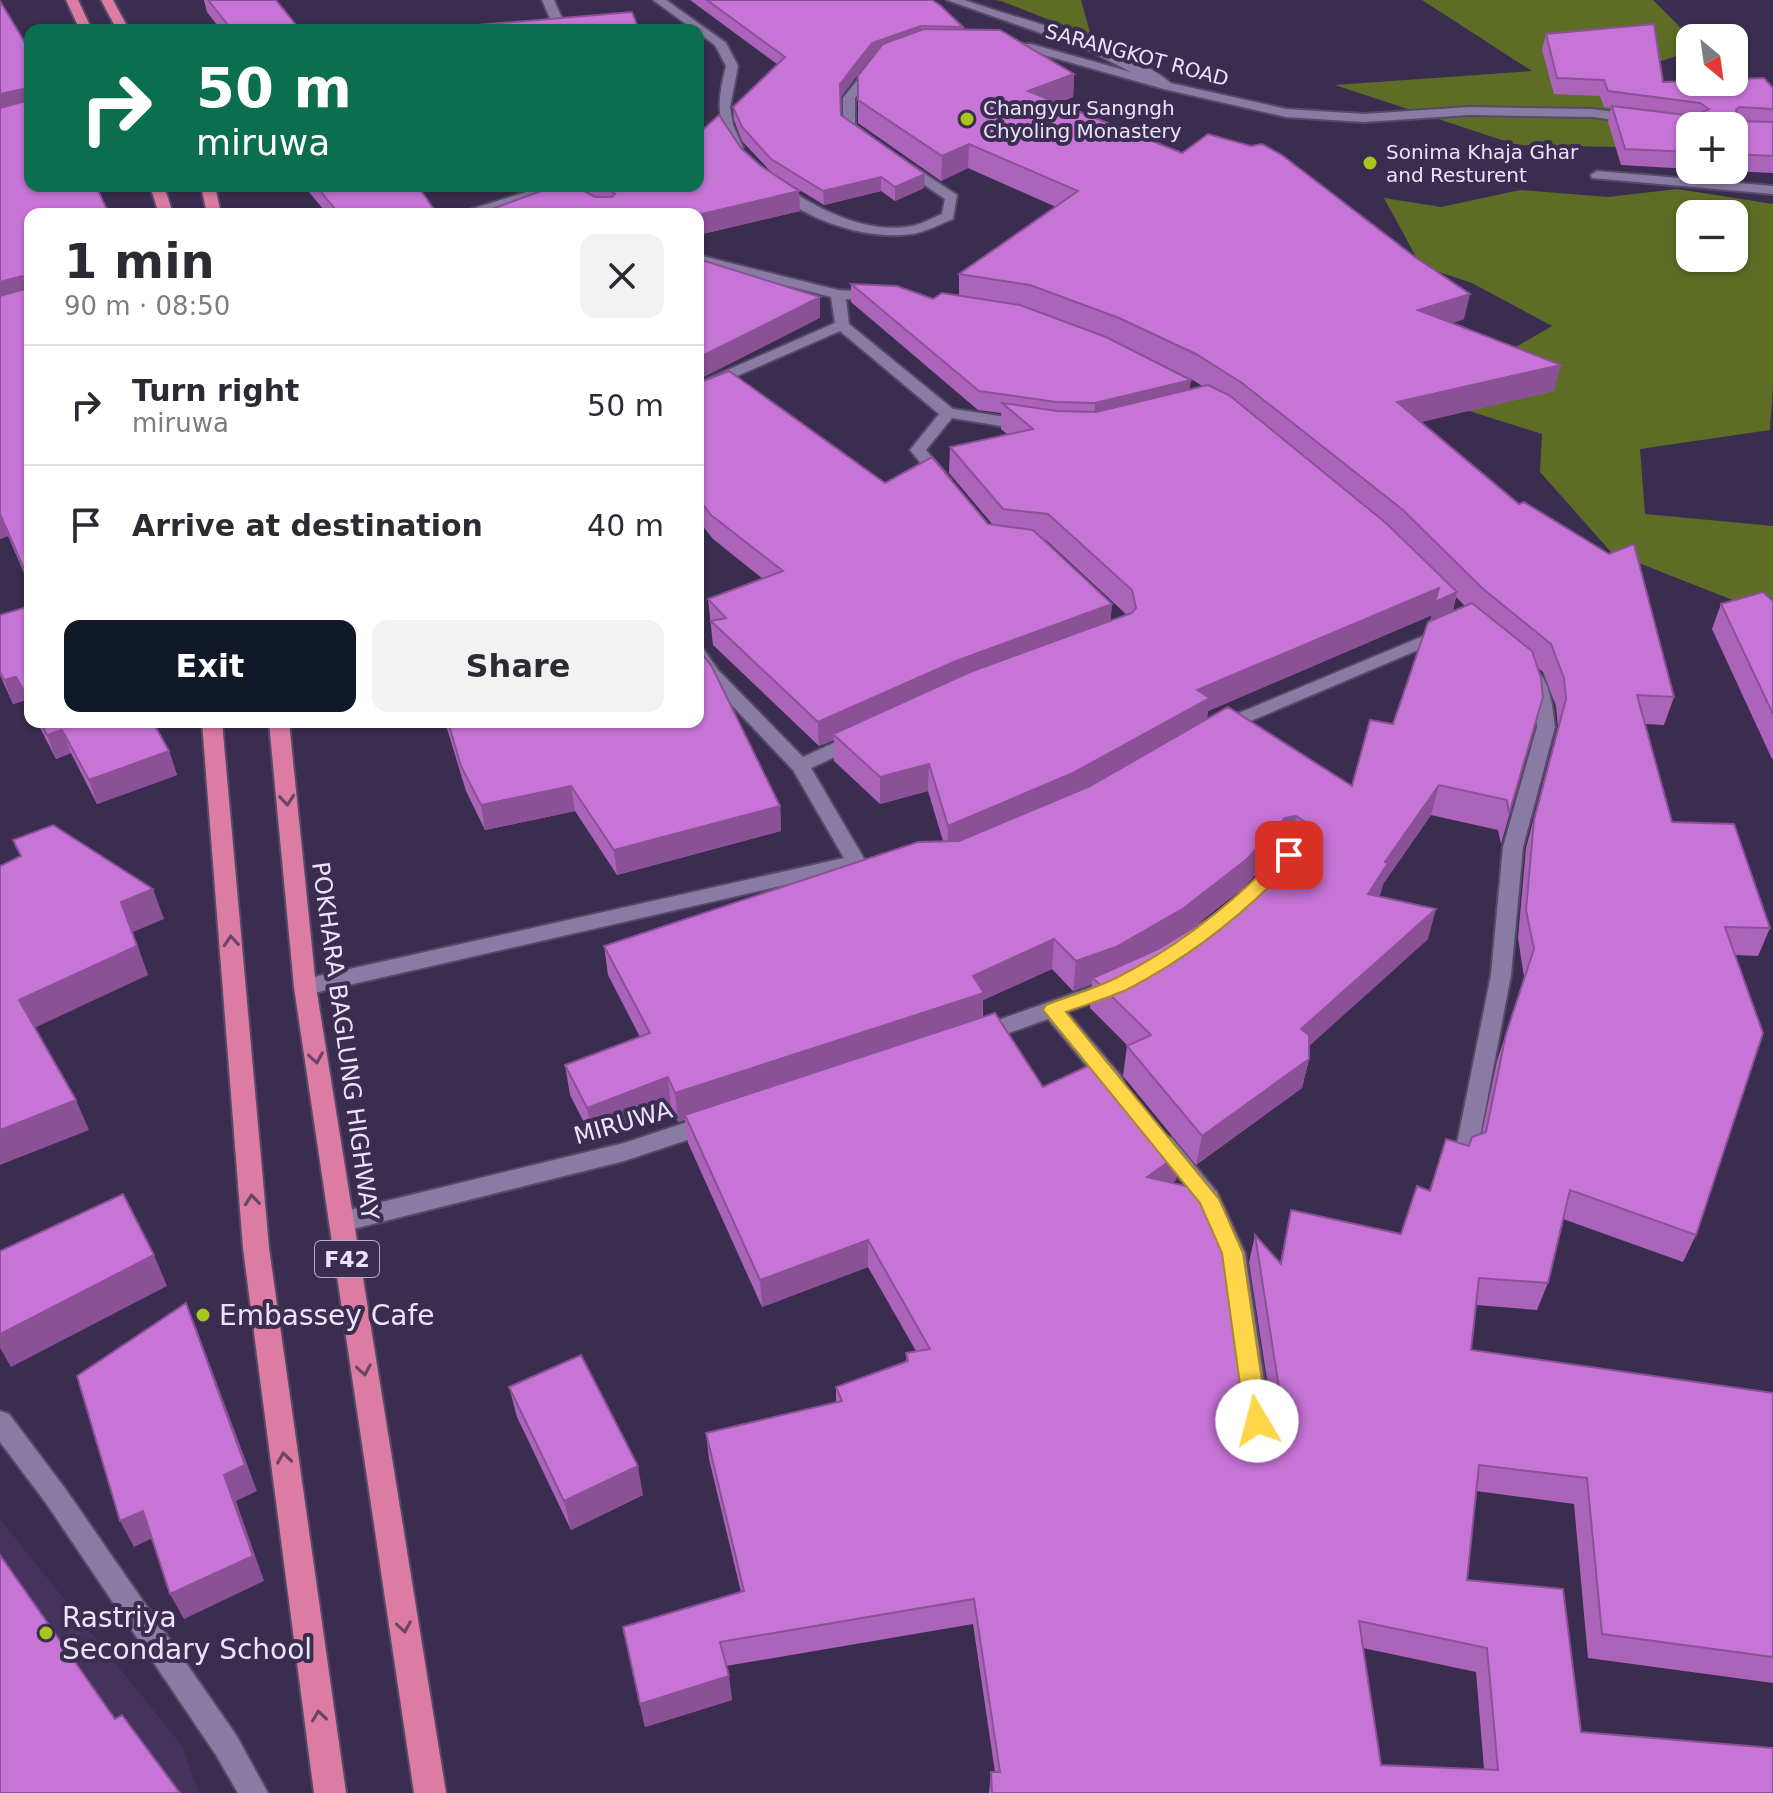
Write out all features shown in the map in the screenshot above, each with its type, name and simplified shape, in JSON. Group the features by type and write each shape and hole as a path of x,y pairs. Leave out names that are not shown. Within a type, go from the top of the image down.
{"highway":[{"path":"72,0 83,24"},
{"path":"107,0 120,24"},
{"path":"213,728 256,1248 330,1793"},
{"name":"POKHARA BAGLUNG HIGHWAY","path":"280,728 305,987 430,1793"}],"street":[{"path":"548,0 558,24"},
{"path":"659,0 693,24"},
{"path":"953,0 1104,52 1144,69 1168,86"},
{"path":"704,32 720,43 732,66 725,95 724,125 741,153 780,190 813,208 871,230 913,230 948,216 952,198 887,153"},
{"name":"SARANGKOT ROAD","path":"984,47 1031,48 1168,86 1286,113 1364,118 1469,111 1593,113 1648,120"},
{"path":"875,144 849,126 849,98 877,62 889,58"},
{"path":"1597,175 1773,190"},
{"path":"486,208 548,192"},
{"path":"704,260 838,294 899,297"},
{"path":"838,294 842,325 948,413 1040,427"},
{"path":"704,385 842,325"},
{"path":"948,413 918,450 956,496"},
{"path":"1209,733 1467,622"},
{"path":"305,987 864,862 800,766 704,663"},
{"path":"1466,1153 1501,975 1513,847 1546,727 1544,707 1534,677 1523,668"},
{"path":"800,766 881,729"},
{"path":"958,1043 1053,1010 1134,976"},
{"path":"1053,1010 1131,1104"},
{"name":"MIRUWA","path":"341,1222 624,1152 738,1114"},
{"path":"1150,1128 1209,1199 1233,1253 1257,1421"},
{"path":"0,1422 55,1495 217,1732 254,1793"}],"shaded area":[{"name":"Rastriya Secondary School","path":"0,1519 182,1746 199,1793 0,1793"}],"green space":[{"path":"995,0 1081,0 1091,36 1001,1"},
{"path":"1422,0 1653,0 1677,24 1676,56 1619,74 1617,147 1517,145 1335,85 1532,71"},
{"path":"1677,189 1747,200 1676,200 1676,272 1748,272 1748,200 1773,204 1773,388 1770,430 1640,449 1645,514 1773,526 1773,616 1611,552 1540,472 1542,434 1371,380 1488,363 1552,326 1472,283 1421,266 1384,198 1441,207 1520,190 1608,197"}],"building":[{"path":"208,0 276,0 295,24 227,24"},
{"path":"707,0 932,0 940,5 963,27 921,26 872,43 840,84 841,115 925,174 895,187 881,177 823,191 771,159 742,127 733,107 785,57"},
{"path":"0,1 24,41 24,90 0,94"},
{"path":"632,12 637,24 490,24"},
{"path":"1654,24 1663,82 1676,82 1676,96 1748,96 1748,79 1764,78 1773,88 1773,109 1739,107 1737,112 1703,112 1709,109 1700,103 1608,91 1604,80 1557,78 1546,34"},
{"path":"924,29 1000,30 1074,74 1028,91 1182,153 1208,134 1251,146 1262,144 1282,155 1415,257 1470,294 1418,310 1561,365 1397,402 1519,504 1524,502 1609,554 1634,544 1674,697 1637,695 1672,822 1734,824 1770,928 1725,927 1763,1033 1696,1235 1570,1190 1548,1283 1479,1278 1471,1350 1773,1393 1773,1657 1602,1634 1587,1478 1479,1465 1467,1580 1563,1589 1581,1732 1773,1748 1773,1793 992,1793 991,1772 1000,1772 974,1599 720,1642 729,1676 640,1704 623,1627 744,1591 706,1433 842,1401 836,1387 908,1361 906,1353 930,1349 868,1240 760,1280 685,1115 995,1013 1043,1087 1103,1059 1181,1153 1147,1177 1208,1191 1223,1227 1247,1395 1253,1406 1264,1409 1275,1404 1280,1394 1255,1235 1281,1264 1291,1210 1401,1234 1417,1186 1430,1191 1446,1139 1469,1146 1472,1137 1486,1132 1506,1034 1534,949 1526,910 1534,820 1566,699 1564,678 1551,644 1482,588 1403,510 1242,383 1196,354 1119,318 1030,285 959,274 1078,191 969,144 942,156 858,100 858,76 883,44","holes":["1359,1621 1487,1648 1498,1770 1381,1765"]},
{"path":"24,102 24,192 99,192 106,208 24,208 24,278 0,282 0,108"},
{"path":"1612,106 1676,114 1676,151 1625,149"},
{"path":"719,115 741,148 761,166 799,191 704,214 704,208 494,208 538,192 586,192 595,197 612,197 615,194 612,192 704,192 704,129"},
{"path":"1748,121 1773,122 1773,156 1748,155"},
{"path":"321,192 422,192 433,208 334,208"},
{"path":"704,261 820,297 704,355"},
{"path":"851,284 897,286 933,299 942,293 1020,305 1106,337 1191,380 1095,403 1056,402 979,391"},
{"path":"24,289 24,569 0,514 0,296"},
{"path":"729,371 885,483 932,457 988,524 1033,530 1112,604 956,661 818,722 711,621 726,618 708,599 783,571 711,515 704,506 704,381"},
{"path":"1208,385 1229,395 1386,523 1457,592 1435,602 1439,588 1197,690 1210,698 1073,773 948,826 929,764 880,777 833,734 970,672 1132,613 1136,608 1132,590 1048,514 1003,509 950,447 1033,429 1002,403 1057,411 1096,412"},
{"path":"1763,592 1773,601 1773,714 1721,604"},
{"path":"1472,603 1532,651 1541,678 1543,697 1509,814 1507,800 1439,785 1385,862 1388,863 1368,894 1436,909 1301,1029 1309,1035 1309,1059 1202,1136 1127,1046 1151,1035 1093,978 1158,949 1253,886 1292,847 1307,827 1307,823 1296,816 1285,818 1247,859 1184,908 1116,947 1076,961 1054,939 973,976 984,993 675,1093 668,1077 587,1108 565,1065 650,1033 604,946 918,842 959,841 1090,786 1228,707 1352,786 1370,720 1393,724 1428,622"},
{"path":"24,608 24,691 16,677 4,680 0,672 0,615"},
{"path":"704,656 780,806 614,850 571,786 481,805 461,766 450,728 704,728"},
{"path":"43,728 156,728 169,751 89,780 62,730 47,735"},
{"path":"53,825 153,889 121,902 137,946 19,1000 76,1100 0,1130 0,866 21,856 13,840"},
{"path":"123,1194 154,1255 0,1334 0,1251"},
{"path":"186,1303 245,1465 224,1475 253,1556 170,1594 143,1511 120,1521 77,1376"},
{"path":"581,1355 638,1466 564,1501 509,1387"},
{"name":"Rastriya Secondary School","path":"0,1555 115,1719 122,1715 180,1793 0,1793"}],"place":[{"name":"Changyur Sangngh Chyoling Monastery","path":"967,119"},
{"name":"Sonima Khaja Ghar and Resturent","path":"1370,163"},
{"name":"Embassey Cafe","path":"203,1315"},
{"name":"Rastriya Secondary School","path":"46,1633"}],"route":[{"path":"1257,1421 1233,1253 1209,1199 1053,1010 1121,984 1188,945 1251,896 1289,855"}]}
